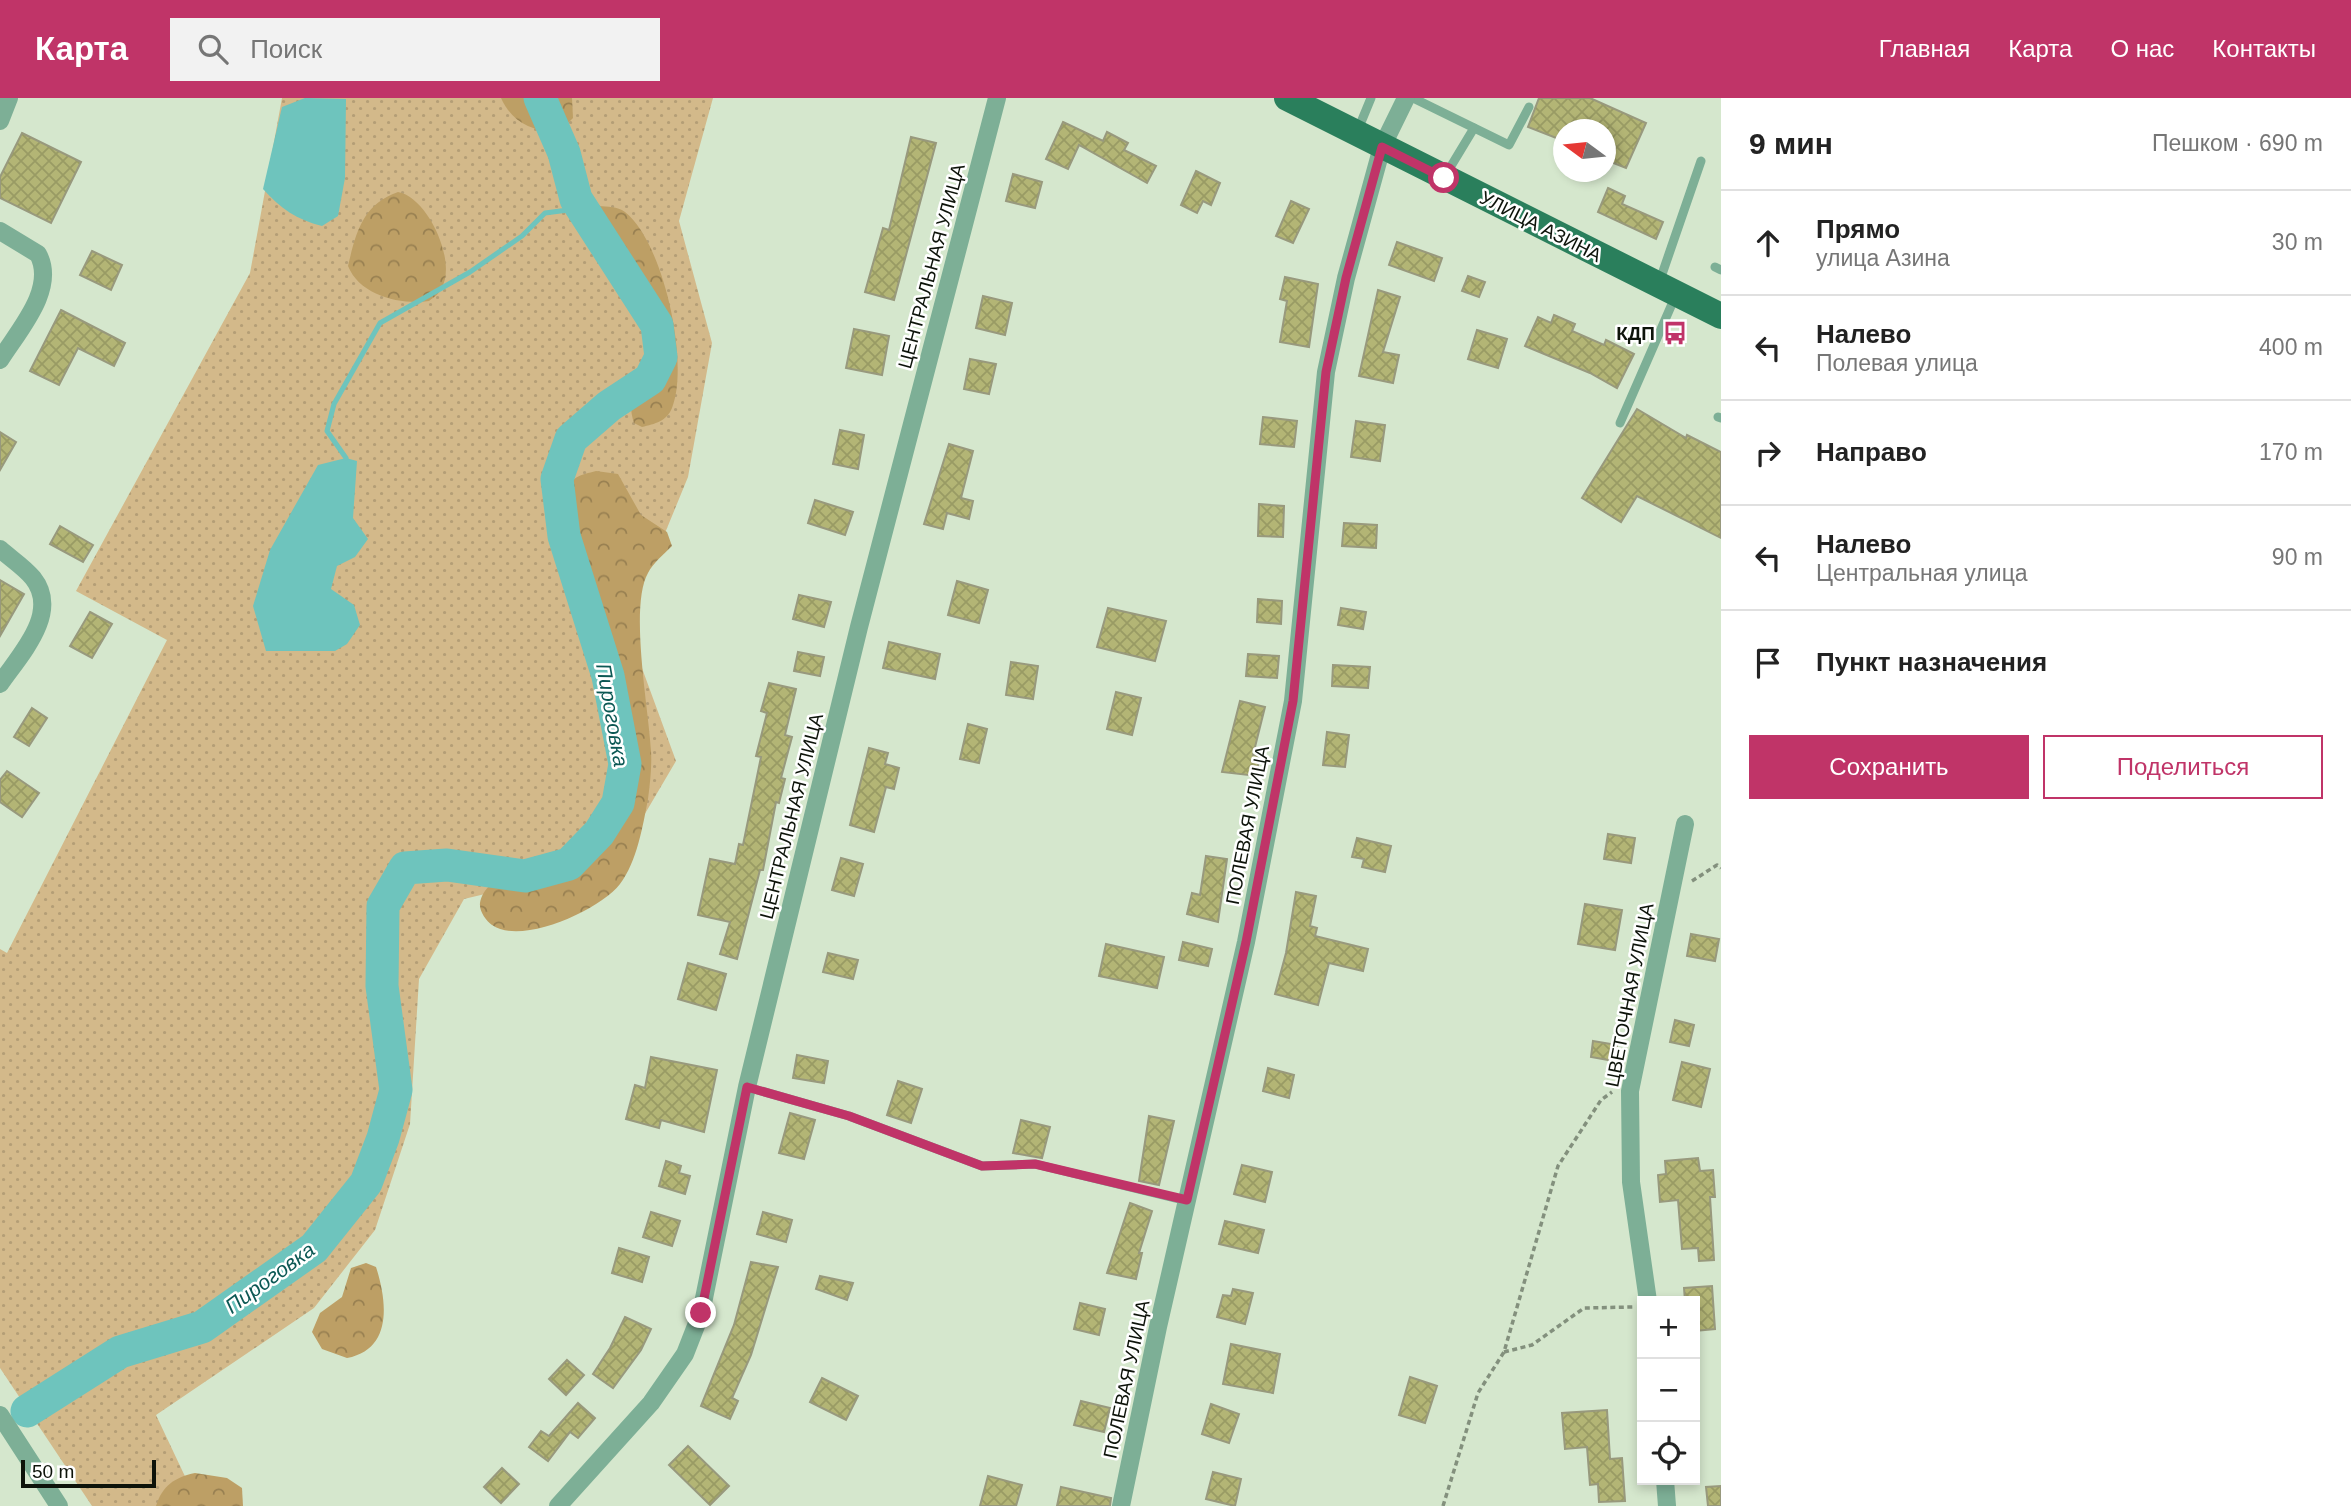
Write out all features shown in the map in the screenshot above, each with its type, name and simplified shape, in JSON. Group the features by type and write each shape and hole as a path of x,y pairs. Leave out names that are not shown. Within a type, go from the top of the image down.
{"main road":[{"name":"УЛИЦА АЗИНА","path":"1287,98 1721,316"}],"street":[{"path":"0,121 9,98"},
{"name":"ЦЕНТРАЛЬНАЯ УЛИЦА","path":"558,1506 650,1404 685,1354 701,1313 747,1087 859,627 997,98"},
{"name":"ПОЛЕВАЯ УЛИЦА","path":"1121,1506 1246,942 1293,701 1326,372 1346,278 1382,147 1406,98"},
{"path":"0,231 38,254 45,279 39,295 0,360"},
{"path":"0,549 34,579 42,605 36,634 0,684"},
{"name":"ЦВЕТОЧНАЯ УЛИЦА","path":"1647,1296 1631,1182 1630,1091 1685,824"},
{"path":"0,1415 59,1506"},
{"path":"1665,1485 1667,1506"}],"lane":[{"path":"1356,134 1371,98"},
{"path":"1413,98 1509,145 1529,107"},
{"path":"1444,178 1474,128"},
{"path":"1620,423 1667,289 1701,161"},
{"path":"747,1087 849,1116 982,1166 1035,1164 1187,1200"}],"path":[{"path":"1670,898 1681,896 1693,880 1717,865 1721,868"},
{"path":"1443,1506 1478,1393 1504,1353 1558,1166 1601,1100 1634,1076"},
{"path":"1504,1353 1532,1345 1584,1308 1630,1306 1637,1308"}],"shaded area":[{"path":"282,98 713,98 679,221 712,343 688,477 656,555 617,576 639,660 676,761 616,863 464,899 419,979 410,1124 375,1230 314,1308 156,1415 199,1506 92,1506 0,1368 0,949 7,953 167,640 76,591 250,273"}],"green space":[{"path":"501,98 572,98 573,118 560,131 533,128 511,114"},
{"path":"398,192 420,206 429,218 443,248 445,278 440,291 429,301 394,300 382,296 362,285 348,266 358,231 369,212 386,197"},
{"path":"599,206 622,210 639,227 651,249 670,304 678,362 677,388 667,416 642,427 634,423 631,408 650,349 649,334 642,317 591,245 586,229 588,216"},
{"path":"596,471 618,474 641,515 667,532 672,546 648,573 640,609 651,757 644,820 631,865 620,884 610,894 578,914 559,922 521,931 505,930 492,925 482,912 481,900 486,889 500,874 510,869 556,878 578,867 590,856 610,824 629,773 631,736 628,714 616,672 585,587 566,494 573,480"},
{"path":"366,1263 376,1267 380,1280 383,1322 372,1345 362,1353 347,1358 322,1349 312,1332 320,1313 342,1297 351,1268"},
{"path":"195,1473 227,1478 242,1488 243,1506 156,1506 170,1484"}],"water":[{"path":"305,98 346,99 345,178 338,216 322,226 290,212 263,189 282,107"},
{"path":"346,458 357,461 353,518 368,539 355,557 337,566 331,589 354,605 360,625 347,644 335,651 266,651 253,606 270,550 318,465"}],"building":[{"path":"1539,98 1590,98 1646,123 1626,168 1616,164 1616,119 1553,119 1553,137 1528,127"},
{"path":"1063,122 1103,141 1107,132 1128,143 1124,150 1156,166 1147,183 1079,145 1068,169 1046,159"},
{"path":"22,133 81,162 51,223 0,198 0,177"},
{"path":"911,137 936,143 894,300 865,292 883,228 889,230"},
{"path":"1196,171 1220,183 1211,205 1203,201 1197,213 1181,205"},
{"path":"1013,174 1042,182 1035,208 1006,201"},
{"path":"1608,188 1625,196 1622,204 1663,222 1656,239 1598,212"},
{"path":"1291,201 1309,209 1293,243 1276,236"},
{"path":"1397,242 1442,258 1434,281 1389,265"},
{"path":"92,251 122,265 111,290 80,275"},
{"path":"1468,276 1485,282 1479,297 1462,291"},
{"path":"1285,277 1318,284 1309,347 1280,342 1287,301 1280,299"},
{"path":"1378,290 1400,297 1383,352 1399,355 1393,383 1359,376"},
{"path":"983,296 1012,303 1005,335 976,328"},
{"path":"61,310 125,343 114,366 78,348 59,385 30,371"},
{"path":"1554,315 1575,324 1572,331 1604,345 1606,340 1634,354 1617,388 1590,373 1525,346 1538,317 1551,323"},
{"path":"854,329 889,336 882,375 846,368"},
{"path":"1477,330 1507,339 1498,368 1468,359"},
{"path":"970,359 996,364 989,394 964,389"},
{"path":"1637,409 1686,438 1687,435 1721,452 1721,538 1637,496 1621,522 1582,498"},
{"path":"1263,417 1297,421 1294,447 1260,444"},
{"path":"1356,421 1385,425 1380,461 1351,457"},
{"path":"840,430 864,435 858,469 833,464"},
{"path":"0,432 16,442 0,470"},
{"path":"949,444 973,451 961,498 973,501 969,519 947,513 943,529 924,524"},
{"path":"815,500 853,512 845,535 808,523"},
{"path":"1259,504 1284,506 1283,537 1258,536"},
{"path":"1344,523 1377,525 1376,548 1342,546"},
{"path":"60,526 93,545 83,562 50,544"},
{"path":"0,580 24,594 0,636"},
{"path":"957,581 988,590 979,623 948,615"},
{"path":"799,595 831,602 824,627 793,619"},
{"path":"1258,599 1282,601 1281,624 1257,622"},
{"path":"1108,608 1166,621 1155,661 1097,647"},
{"path":"1341,608 1366,612 1363,629 1338,625"},
{"path":"90,612 112,624 92,658 70,646"},
{"path":"889,642 940,654 935,679 883,668"},
{"path":"798,652 824,657 820,676 794,671"},
{"path":"1248,654 1279,656 1277,678 1246,676"},
{"path":"1011,662 1038,666 1033,699 1006,695"},
{"path":"1333,665 1370,667 1368,688 1332,686"},
{"path":"769,683 796,689 785,735 792,737 781,778 785,779 779,803 776,802 763,870 760,870 737,959 720,954 730,922 698,915 710,859 735,864 739,844 743,845 761,757 756,756 767,713 761,711"},
{"path":"1116,692 1141,698 1132,735 1107,729"},
{"path":"1240,701 1265,707 1253,755 1259,756 1257,776 1222,772"},
{"path":"32,708 47,718 29,746 14,737"},
{"path":"968,724 987,729 979,763 960,759"},
{"path":"1327,732 1349,735 1345,767 1323,765"},
{"path":"869,748 888,753 885,764 899,768 894,789 886,787 874,832 850,825"},
{"path":"7,771 39,793 22,817 0,802 0,780"},
{"path":"1608,834 1635,838 1631,863 1604,859"},
{"path":"1357,838 1391,846 1385,872 1362,867 1364,859 1352,857"},
{"path":"1206,856 1227,859 1218,922 1187,914 1192,893 1200,895"},
{"path":"841,858 863,864 854,896 832,890"},
{"path":"1296,892 1316,896 1310,926 1317,928 1315,936 1368,949 1363,971 1329,963 1318,1005 1275,994 1286,953"},
{"path":"1585,904 1622,910 1615,950 1578,944"},
{"path":"1691,934 1719,939 1715,961 1687,956"},
{"path":"1183,942 1212,949 1208,966 1179,960"},
{"path":"1106,944 1164,957 1157,988 1099,976"},
{"path":"828,953 858,960 853,979 823,972"},
{"path":"688,963 726,974 716,1010 678,999"},
{"path":"1675,1020 1694,1025 1689,1046 1670,1042"},
{"path":"1593,1041 1617,1045 1614,1061 1591,1057"},
{"path":"797,1055 828,1061 824,1083 793,1078"},
{"path":"651,1057 717,1070 704,1132 661,1120 659,1128 626,1119 635,1085 645,1088"},
{"path":"1682,1062 1710,1069 1701,1107 1673,1100"},
{"path":"1268,1068 1294,1075 1289,1098 1263,1091"},
{"path":"898,1081 922,1089 911,1123 887,1115"},
{"path":"790,1113 815,1120 804,1159 779,1153"},
{"path":"1149,1116 1174,1121 1159,1185 1139,1181"},
{"path":"1021,1120 1050,1127 1042,1158 1013,1153"},
{"path":"1698,1158 1700,1171 1713,1170 1715,1197 1710,1197 1714,1260 1699,1261 1698,1248 1682,1249 1678,1200 1660,1202 1658,1175 1666,1174 1665,1161"},
{"path":"666,1161 681,1166 679,1173 690,1176 685,1194 659,1186"},
{"path":"1242,1165 1272,1172 1265,1202 1234,1194"},
{"path":"1130,1203 1152,1211 1139,1253 1142,1253 1136,1279 1107,1273"},
{"path":"651,1212 680,1221 672,1246 643,1237"},
{"path":"763,1212 792,1220 786,1242 757,1234"},
{"path":"1225,1221 1264,1230 1258,1253 1219,1244"},
{"path":"619,1248 649,1257 642,1282 612,1273"},
{"path":"751,1262 778,1267 751,1355 732,1398 738,1401 730,1419 701,1406 734,1325"},
{"path":"820,1276 853,1283 847,1300 816,1289"},
{"path":"1712,1286 1715,1329 1700,1330 1700,1296 1685,1296 1684,1288"},
{"path":"1233,1289 1253,1293 1245,1324 1217,1317 1223,1295 1231,1296"},
{"path":"1080,1303 1105,1309 1099,1335 1074,1329"},
{"path":"625,1317 651,1329 641,1350 613,1388 593,1374"},
{"path":"1231,1344 1280,1354 1273,1393 1223,1384"},
{"path":"567,1360 584,1375 566,1395 549,1379"},
{"path":"1410,1377 1437,1386 1425,1423 1399,1415"},
{"path":"822,1378 858,1396 846,1420 810,1402"},
{"path":"1081,1401 1110,1408 1104,1432 1074,1425"},
{"path":"578,1403 595,1418 578,1438 570,1432 548,1461 529,1447 541,1431 549,1436"},
{"path":"1211,1404 1239,1414 1229,1443 1202,1434"},
{"path":"1607,1410 1610,1459 1622,1458 1625,1501 1599,1502 1598,1484 1590,1485 1587,1447 1565,1449 1562,1413"},
{"path":"688,1446 729,1486 710,1505 669,1465"},
{"path":"502,1468 519,1484 501,1503 484,1487"},
{"path":"1213,1472 1241,1479 1235,1506 1206,1499"},
{"path":"988,1476 1022,1485 1016,1506 980,1506"},
{"path":"1721,1486 1721,1506 1708,1506 1706,1487"},
{"path":"1061,1487 1111,1498 1110,1506 1057,1506"}],"waterway":[{"name":"Пироговка","path":"27,1411 120,1352 202,1327 314,1248 366,1183 383,1138 396,1090 382,986 383,906 405,868 447,865 525,876 569,864 599,833 618,803 625,764 608,676 564,536 557,479 571,439 609,406 650,379 661,357 657,325 576,199 564,153 540,98"},
{"path":"346,458 327,431 334,404 380,323 470,272 522,236 545,213 568,210 576,199"}],"place":[{"name":"КДП","path":"1675,333"}],"route":[{"path":"701,1313 747,1087 849,1116 982,1166 1035,1164 1187,1200 1246,942 1293,701 1326,372 1346,278 1382,147 1444,178"}]}
